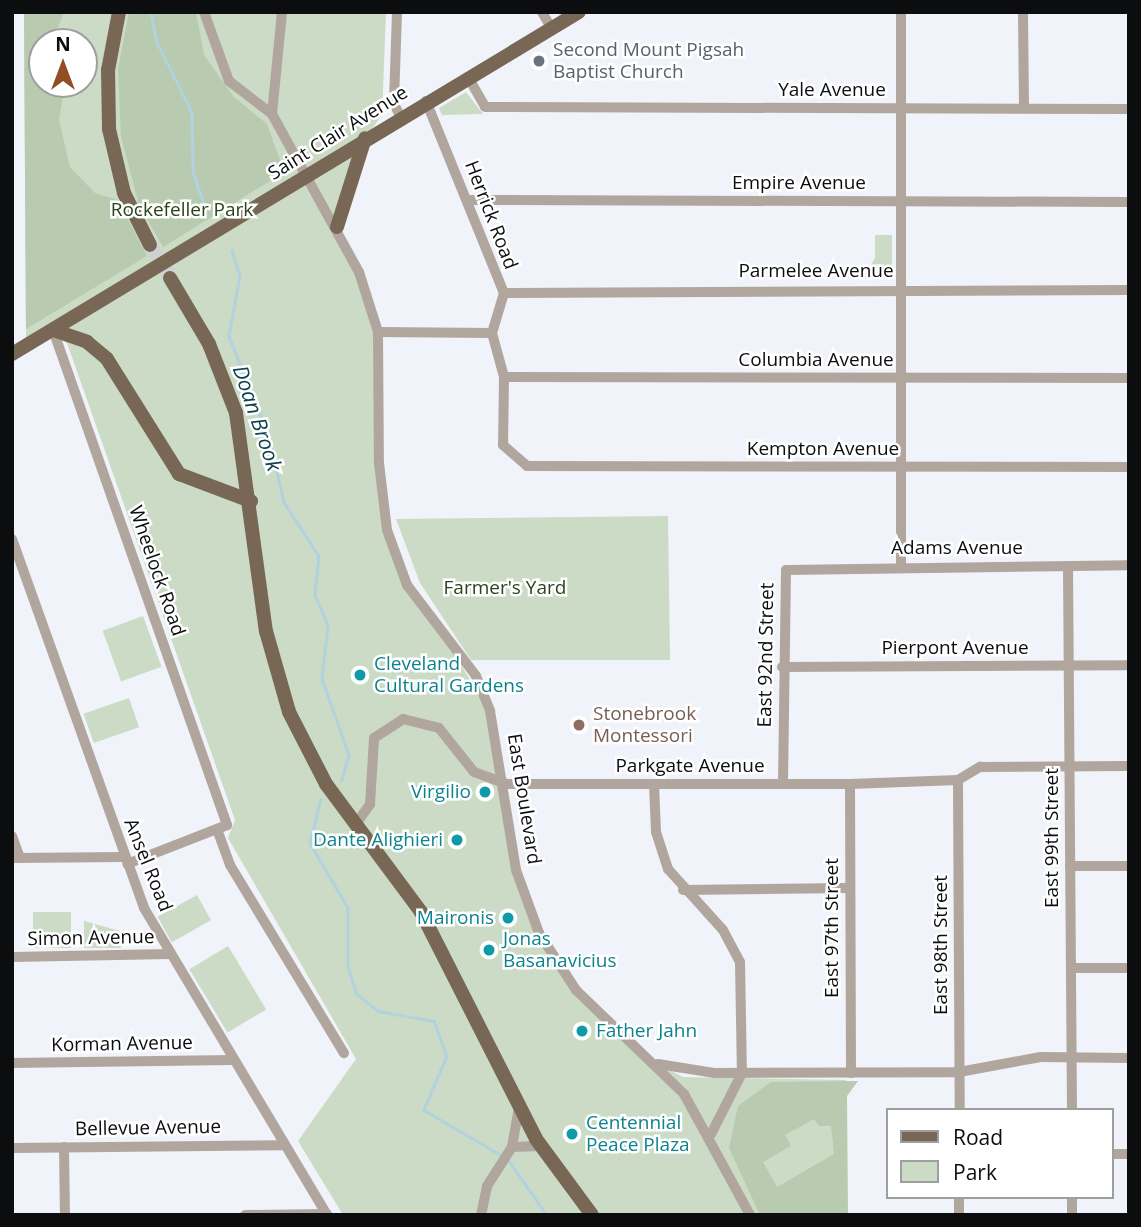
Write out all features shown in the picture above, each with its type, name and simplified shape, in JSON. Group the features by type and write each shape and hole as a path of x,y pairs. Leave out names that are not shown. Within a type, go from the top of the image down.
{"main road":[{"path":"120,12 108,70 109,130 124,193 150,246"},
{"name":"Saint Clair Avenue","path":"12,354 400,116 579,12"},
{"path":"337,228 365,138"},
{"path":"170,278 223,377 251,501 273,664 326,784 421,912 519,1109 541,1146 592,1215"},
{"path":"53,330 87,342 107,359 179,474 251,501"}],"street":[{"name":"East Boulevard","path":"204,12 229,80 272,114 304,177 337,228 377,332 379,463 387,530 407,585 476,676 507,784 516,870 539,933 576,990 658,1064 711,1134 750,1215"},
{"path":"272,114 282,12"},
{"path":"397,12 394,104 400,116"},
{"path":"542,12 552,29"},
{"path":"901,12 901,565"},
{"path":"1023,12 1024,108"},
{"name":"Yale Avenue","path":"468,77 485,107 1129,109"},
{"name":"Herrick Road","path":"426,101 469,200 504,293 492,332"},
{"name":"Empire Avenue","path":"469,200 1129,202"},
{"name":"Parmelee Avenue","path":"504,293 901,288 1129,290"},
{"name":"Wheelock Road","path":"53,330 222,828 230,865 344,1053"},
{"path":"377,332 492,332 504,377"},
{"name":"Columbia Avenue","path":"504,377 1129,379"},
{"name":"Kempton Avenue","path":"504,377 503,445 517,462 1129,467"},
{"name":"Ansel Road","path":"12,539 126,861 170,954 327,1214"},
{"name":"Adams Avenue","path":"786,570 901,565 1129,565"},
{"name":"East 99th Street","path":"1068,566 1072,1108"},
{"name":"East 92nd Street","path":"783,783 782,667 786,570"},
{"name":"Pierpont Avenue","path":"782,667 1129,665"},
{"name":"Parkgate Avenue","path":"355,825 370,804 372,742 399,720 439,728 474,772 507,784 850,784 958,780 980,767 1129,766"},
{"name":"East 98th Street","path":"958,780 960,1108"},
{"path":"653,783 659,847 682,890 723,930 740,962 742,1073 711,1134"},
{"name":"East 97th Street","path":"850,784 850,1073"},
{"path":"12,836 16,858 126,861 222,828"},
{"path":"1070,866 1129,866"},
{"path":"682,890 850,888"},
{"name":"Simon Avenue","path":"12,957 170,954"},
{"path":"1071,968 1129,968"},
{"path":"658,1064 742,1073 959,1072 1072,1058 1129,1058"},
{"name":"Korman Avenue","path":"12,1063 232,1060"},
{"path":"481,1215 497,1168 511,1149 519,1109"},
{"name":"Bellevue Avenue","path":"12,1148 285,1144"},
{"path":"511,1149 541,1146"},
{"path":"64,1147 65,1215"},
{"path":"245,1215 327,1214"}],"green space":[{"name":"Rockefeller Park","path":"24,12 386,12 382,115 365,138 337,227 368,297 378,356 380,489 399,567 490,711 516,870 539,933 582,997 658,1064 683,1077 846,1080 847,1215 343,1215 298,1141 356,1059 228,838 235,820 67,343 53,330 26,345"},
{"path":"24,12 64,12 58,28 28,28 28,98 63,98 59,120 70,167 95,193 118,200 147,256 26,329"},
{"path":"129,12 196,12 204,55 234,97 267,124 282,166 281,174 163,247 139,205 121,137 118,69"},
{"path":"466,92 483,114 442,115 439,108"},
{"path":"875,235 892,235 892,279 862,279 875,258"},
{"name":"Farmer's Yard","path":"668,516 670,660 471,660 420,583 396,519"},
{"path":"143,616 161,667 121,681 103,631"},
{"path":"129,698 139,727 94,743 84,714"},
{"path":"197,895 211,920 172,942 158,917"},
{"path":"33,912 71,912 71,948 33,948"},
{"path":"84,921 120,931 121,948 84,948"},
{"path":"228,946 266,1009 228,1033 189,969"},
{"path":"858,1081 847,1096 848,1215 760,1215 729,1148 738,1106 771,1082","holes":["814,1119 819,1126 831,1126 834,1154 777,1187 763,1162 791,1146 785,1135"]}],"waterway":[{"name":"Doan Brook","path":"151,12 157,42 192,112 193,172 205,206"},
{"name":"Doan Brook","path":"232,250 240,276 229,336 269,437 284,502 319,556 315,595 328,625 322,679 349,755 342,780"},
{"name":"Doan Brook","path":"321,799 310,843 348,908 348,967 357,994 378,1011 434,1021 447,1056 424,1110 504,1157"},
{"name":"Doan Brook","path":"509,1161 547,1215"}],"tunnel":[{"path":"150,245 168,274"}],"place":[{"name":"Second Mount Pigsah Baptist Church","path":"539,61"},
{"name":"Cleveland Cultural Gardens","path":"360,675"},
{"name":"Stonebrook Montessori","path":"579,725"},
{"name":"Virgilio","path":"485,792"},
{"name":"Dante Alighieri","path":"457,840"},
{"name":"Maironis","path":"508,918"},
{"name":"Jonas Basanavicius","path":"489,950"},
{"name":"Father Jahn","path":"582,1031"},
{"name":"Centennial Peace Plaza","path":"572,1134"}]}
